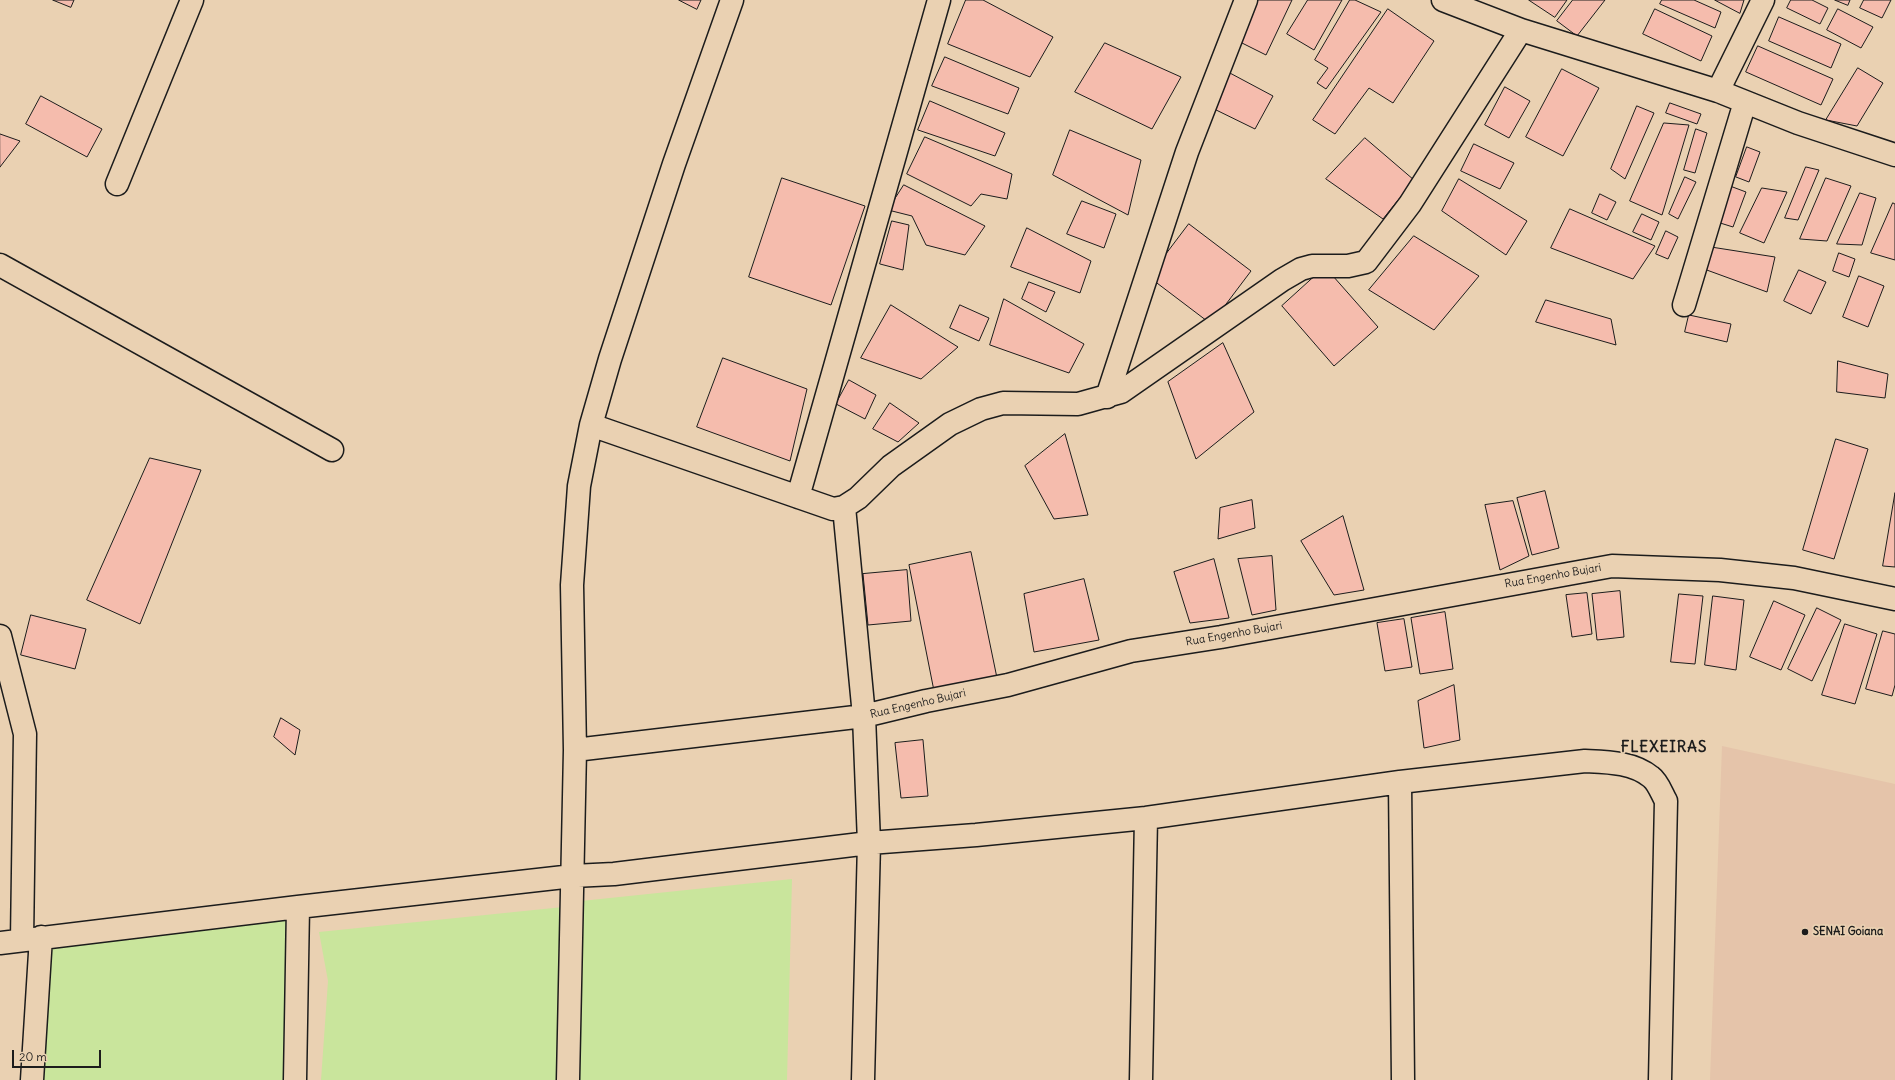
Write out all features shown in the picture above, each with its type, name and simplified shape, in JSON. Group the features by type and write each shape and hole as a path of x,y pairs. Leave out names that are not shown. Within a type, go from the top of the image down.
{"street":[{"path":"117,184 192,0"},
{"path":"568,1080 574,876 575,750 572,585 579,486 591,425 610,359 672,171 732,0"},
{"path":"798,497 939,0"},
{"path":"1107,397 1187,152 1246,0"},
{"path":"1443,0 1521,30 1718,91 1798,123 1895,155"},
{"path":"1718,91 1764,0"},
{"path":"591,425 833,509 844,507 858,498 891,466 950,424 981,409 1003,403 1078,404 1121,392 1282,280 1301,269 1322,265 1348,266 1366,262 1410,204 1521,30"},
{"path":"1684,305 1745,102"},
{"path":"0,265 332,450"},
{"path":"844,507 864,716 869,843 863,1080"},
{"name":"Rua Engenho Bujari","path":"575,750 864,716 926,701 1008,685 1131,651 1221,637 1612,566 1720,570 1794,578 1895,599"},
{"path":"0,636 25,734 31,939 32,1080"},
{"path":"0,943 298,907 574,876 614,874 869,843 976,835 1146,818 1400,782 1585,761 1615,763 1635,768 1652,777 1666,801 1660,1080"},
{"path":"1400,782 1403,1080"},
{"path":"1140,1080 1146,818"},
{"path":"295,1080 298,907"}],"shaded area":[{"name":"SENAI Goiana","path":"1722,746 1895,784 1895,1080 1710,1080"}],"green space":[{"path":"792,879 787,1080 578,1080 581,901"},
{"path":"573,906 568,1080 321,1080 328,981 319,932"},
{"path":"298,907 295,1080 32,1080 41,937"}],"building":[{"path":"53,0 74,0 71,7"},
{"path":"679,0 701,0 697,9"},
{"path":"966,0 983,0 1053,37 1030,77 948,44"},
{"path":"1256,0 1292,0 1266,55 1238,41"},
{"path":"1308,0 1342,0 1314,50 1287,34"},
{"path":"1350,0 1355,0 1381,12 1326,89 1317,83 1328,68 1315,60"},
{"path":"1529,0 1567,0 1555,17"},
{"path":"1573,0 1605,0 1577,36 1557,21"},
{"path":"1662,0 1694,0 1721,12 1715,28 1660,4"},
{"path":"1715,0 1744,0 1740,13"},
{"path":"1791,0 1812,0 1828,8 1820,24 1787,8"},
{"path":"1835,0 1850,0 1848,5"},
{"path":"1864,0 1891,0 1882,18 1860,8"},
{"path":"1388,9 1434,41 1393,103 1369,88 1335,134 1313,120"},
{"path":"1655,9 1712,36 1701,61 1643,34"},
{"path":"1838,9 1873,27 1861,48 1827,30"},
{"path":"1779,17 1841,44 1831,68 1769,41"},
{"path":"1105,43 1181,77 1152,129 1075,92"},
{"path":"1758,46 1833,79 1821,105 1746,72"},
{"path":"945,57 1019,88 1008,114 932,86"},
{"path":"1858,68 1883,83 1857,126 1826,120"},
{"path":"1562,69 1599,88 1563,156 1526,137"},
{"path":"1228,72 1273,96 1255,129 1210,107"},
{"path":"1505,87 1530,101 1509,138 1485,125"},
{"path":"41,96 102,129 87,157 26,124"},
{"path":"930,101 1005,133 995,156 918,130"},
{"path":"1670,103 1701,114 1697,124 1666,113"},
{"path":"1637,106 1654,113 1625,179 1611,169"},
{"path":"1664,123 1689,125 1662,215 1630,201"},
{"path":"1696,129 1707,133 1695,173 1684,170"},
{"path":"1070,130 1141,160 1128,215 1053,175"},
{"path":"0,134 20,141 0,167"},
{"path":"925,137 1012,174 1007,199 981,194 971,206 907,174"},
{"path":"1365,138 1414,180 1383,219 1326,179"},
{"path":"1474,144 1514,163 1500,189 1461,171"},
{"path":"1747,147 1760,152 1749,182 1736,177"},
{"path":"1806,167 1819,170 1798,220 1785,218"},
{"path":"1685,177 1696,182 1678,219 1669,214"},
{"path":"782,178 865,206 831,305 749,277"},
{"path":"1826,178 1851,186 1827,241 1800,239"},
{"path":"1459,179 1527,221 1506,255 1442,211"},
{"path":"904,185 985,226 965,255 926,245 912,216 888,210"},
{"path":"1730,186 1746,192 1733,227 1717,222"},
{"path":"1762,188 1787,192 1764,243 1740,233"},
{"path":"1860,193 1876,198 1862,245 1837,244"},
{"path":"1600,194 1616,202 1607,220 1592,213"},
{"path":"1082,201 1116,214 1104,248 1067,234"},
{"path":"1893,203 1895,204 1895,260 1871,253"},
{"path":"1570,209 1655,246 1633,279 1551,248"},
{"path":"1642,214 1659,222 1651,240 1633,232"},
{"path":"892,221 909,225 903,270 880,264"},
{"path":"1189,224 1251,271 1211,324 1149,277"},
{"path":"1027,228 1091,261 1080,293 1011,267"},
{"path":"1666,231 1678,237 1668,259 1656,254"},
{"path":"1414,236 1479,276 1434,330 1369,290"},
{"path":"1711,247 1775,257 1767,292 1704,269"},
{"path":"1839,253 1855,259 1849,277 1833,271"},
{"path":"1325,267 1378,327 1334,366 1282,306"},
{"path":"1799,270 1826,282 1811,314 1784,301"},
{"path":"1859,276 1884,286 1868,327 1843,317"},
{"path":"1029,282 1055,292 1046,312 1022,299"},
{"path":"1004,299 1084,344 1069,373 990,345"},
{"path":"1546,300 1611,319 1616,345 1536,322"},
{"path":"891,305 958,347 921,379 861,358"},
{"path":"960,305 989,318 979,341 950,328"},
{"path":"1689,315 1731,324 1727,342 1685,332"},
{"path":"1223,343 1254,412 1196,459 1168,382"},
{"path":"723,358 807,389 790,461 697,427"},
{"path":"1838,361 1888,374 1885,398 1837,392"},
{"path":"849,380 876,395 865,419 836,404"},
{"path":"890,403 919,423 898,442 873,429"},
{"path":"1065,434 1088,515 1054,519 1025,466"},
{"path":"1836,439 1868,449 1834,559 1803,550"},
{"path":"150,458 201,470 140,624 87,600"},
{"path":"1545,491 1559,548 1532,555 1517,498"},
{"path":"1895,493 1895,567 1883,566"},
{"path":"1252,500 1255,528 1218,539 1220,508"},
{"path":"1513,501 1529,556 1500,570 1485,505"},
{"path":"1343,516 1364,590 1334,595 1301,541"},
{"path":"971,552 997,678 934,691 909,565"},
{"path":"1272,556 1276,610 1252,615 1238,559"},
{"path":"1214,559 1229,618 1190,623 1174,572"},
{"path":"907,570 911,621 868,625 863,574"},
{"path":"1084,579 1099,640 1034,652 1024,594"},
{"path":"1620,591 1624,637 1597,640 1592,594"},
{"path":"1587,593 1592,634 1572,637 1566,595"},
{"path":"1679,594 1703,596 1695,664 1671,662"},
{"path":"1713,596 1744,600 1736,670 1705,665"},
{"path":"1774,601 1805,615 1781,670 1750,657"},
{"path":"1817,608 1841,620 1812,681 1788,669"},
{"path":"1445,612 1453,669 1420,674 1411,618"},
{"path":"31,615 86,629 75,669 21,655"},
{"path":"1404,619 1412,667 1385,671 1377,623"},
{"path":"1845,624 1877,634 1855,704 1822,695"},
{"path":"1883,631 1895,634 1895,685 1892,696 1866,689"},
{"path":"1454,685 1460,740 1424,748 1418,701"},
{"path":"281,718 300,730 295,755 274,737"},
{"path":"923,740 928,796 901,798 895,743"}],"place":[{"name":"SENAI Goiana","path":"1805,932"}],"district":[{"name":"FLEXEIRAS","path":"1664,748"}]}
